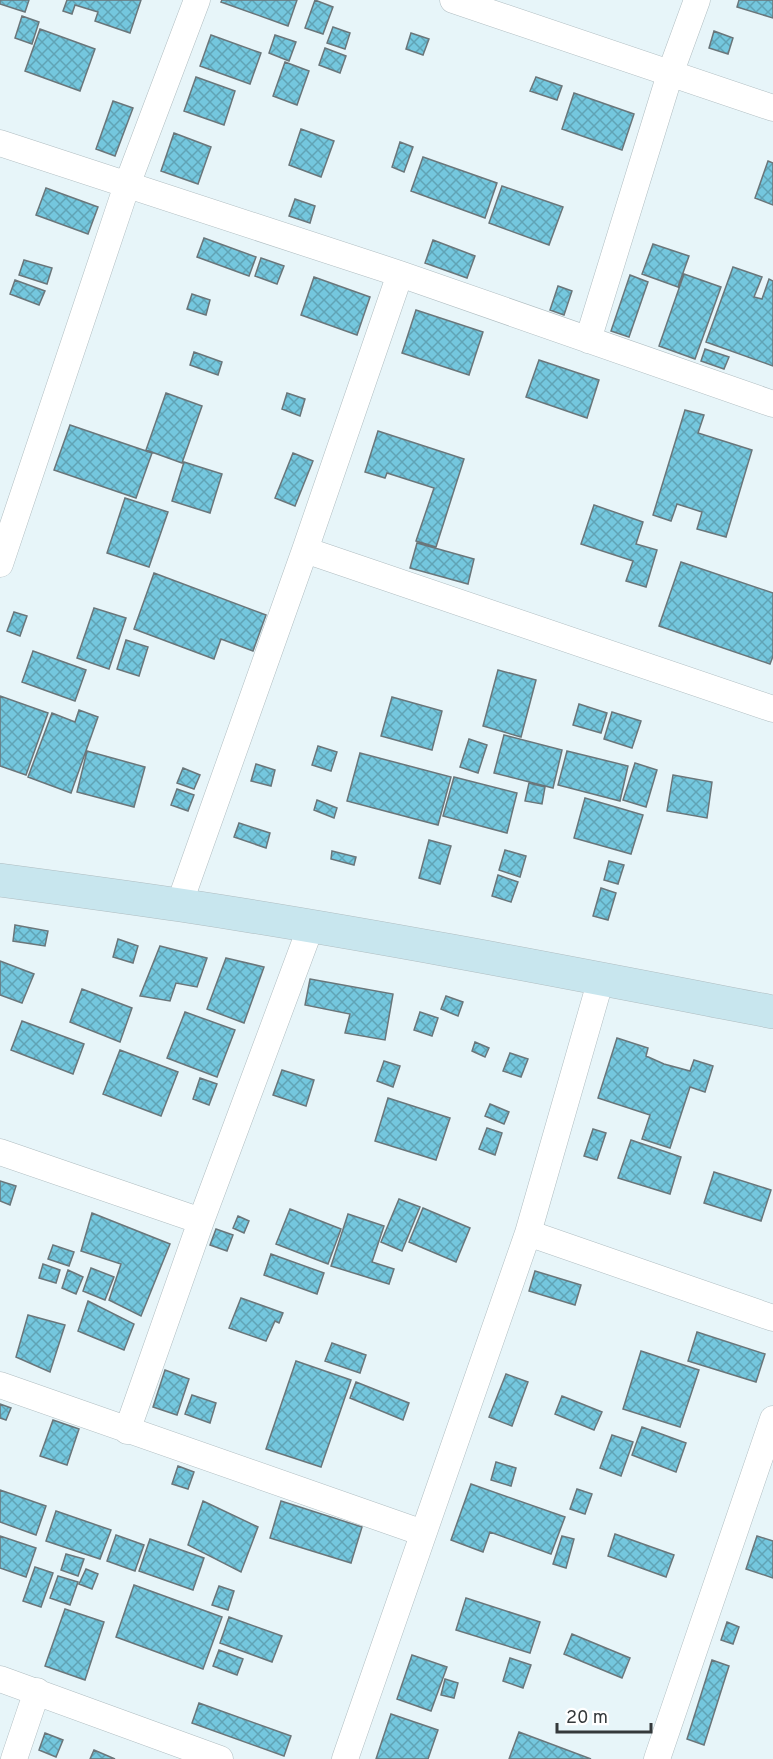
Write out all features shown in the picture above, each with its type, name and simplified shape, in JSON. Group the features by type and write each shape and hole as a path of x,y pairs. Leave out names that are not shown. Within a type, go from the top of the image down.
{"street":[{"path":"0,564 127,185 197,0"},
{"path":"453,0 773,108"},
{"path":"588,340 669,74 697,0"},
{"path":"0,143 400,274 773,404"},
{"path":"179,905 306,550 400,274"},
{"path":"306,550 773,709"},
{"path":"0,880 179,905 311,927 773,1012"},
{"path":"127,1431 201,1221 311,927"},
{"path":"345,1759 528,1233 601,979"},
{"path":"0,1152 201,1221"},
{"path":"528,1233 773,1318"},
{"path":"0,1384 127,1431 423,1533"},
{"path":"657,1759 773,1419"},
{"path":"0,1679 220,1759"},
{"path":"14,1759 37,1691"}],"building":[{"path":"0,0 29,0 25,12 0,4"},
{"path":"67,0 141,0 130,33 95,21 98,12 75,5 72,14 63,11"},
{"path":"222,0 297,0 288,26 221,2"},
{"path":"315,0 333,7 323,34 305,28"},
{"path":"739,0 773,0 773,18 737,7"},
{"path":"22,16 39,22 32,44 15,38"},
{"path":"333,27 350,33 345,49 327,43"},
{"path":"40,29 95,49 80,91 25,71"},
{"path":"714,31 733,38 728,54 709,48"},
{"path":"411,33 429,39 423,55 406,49"},
{"path":"211,35 261,53 250,84 200,66"},
{"path":"275,35 296,42 289,61 269,53"},
{"path":"325,48 346,56 340,73 319,65"},
{"path":"285,62 309,71 297,105 273,96"},
{"path":"196,77 235,91 224,125 184,111"},
{"path":"536,77 562,86 557,100 530,91"},
{"path":"574,93 634,114 622,150 562,129"},
{"path":"113,101 133,108 115,156 96,149"},
{"path":"301,129 334,141 321,177 289,165"},
{"path":"174,133 211,147 198,184 161,171"},
{"path":"400,142 413,147 404,172 392,167"},
{"path":"423,157 497,183 485,218 411,191"},
{"path":"768,161 773,163 773,205 755,198"},
{"path":"502,186 563,207 549,245 489,223"},
{"path":"46,188 98,207 88,234 36,215"},
{"path":"295,199 315,206 310,223 289,216"},
{"path":"204,238 256,257 249,276 197,257"},
{"path":"433,240 475,256 467,278 425,263"},
{"path":"653,244 689,256 678,287 642,274"},
{"path":"261,258 284,266 277,284 255,276"},
{"path":"24,260 52,268 47,284 19,275"},
{"path":"733,267 762,277 754,297 762,299 769,279 773,281 773,366 706,342"},
{"path":"684,274 721,287 695,359 659,346"},
{"path":"630,275 648,282 629,337 611,331"},
{"path":"314,277 370,297 357,335 301,315"},
{"path":"15,280 45,291 39,305 10,294"},
{"path":"558,286 572,291 564,315 550,310"},
{"path":"192,294 210,300 206,315 187,309"},
{"path":"416,310 483,332 469,375 402,353"},
{"path":"705,349 729,357 724,369 701,361"},
{"path":"194,352 222,362 218,375 190,365"},
{"path":"539,360 599,380 587,418 526,397"},
{"path":"166,393 202,406 182,463 146,450"},
{"path":"287,393 305,399 300,416 282,409"},
{"path":"685,410 704,415 698,433 752,450 726,537 697,529 702,512 677,504 671,521 653,515"},
{"path":"70,425 152,453 136,498 54,470"},
{"path":"378,431 464,459 436,547 416,541 434,488 387,473 385,478 365,472"},
{"path":"293,453 313,461 295,506 275,498"},
{"path":"184,462 222,474 210,513 172,501"},
{"path":"125,498 168,512 149,567 107,553"},
{"path":"594,505 643,522 636,544 657,550 646,587 626,581 633,561 581,544"},
{"path":"417,543 474,559 468,584 410,568"},
{"path":"681,562 773,593 773,656 770,664 659,626"},
{"path":"154,573 266,615 253,651 221,639 214,659 134,629"},
{"path":"94,608 126,618 109,669 77,658"},
{"path":"14,612 27,616 20,636 7,631"},
{"path":"126,640 148,647 139,676 117,669"},
{"path":"33,651 86,670 75,701 22,682"},
{"path":"498,670 536,680 521,737 483,726"},
{"path":"0,696 48,713 26,775 0,766"},
{"path":"392,697 442,711 432,750 381,736"},
{"path":"579,704 607,713 601,733 573,725"},
{"path":"79,710 98,717 71,793 28,777 52,713 75,722"},
{"path":"612,712 641,721 632,748 604,739"},
{"path":"504,735 562,750 553,788 494,773"},
{"path":"469,739 487,745 478,773 460,767"},
{"path":"318,746 337,752 331,771 312,765"},
{"path":"87,751 145,767 134,807 77,792"},
{"path":"567,751 628,766 620,801 558,785"},
{"path":"360,753 451,777 438,825 347,801"},
{"path":"635,763 657,770 646,807 623,800"},
{"path":"256,764 275,770 271,786 251,781"},
{"path":"183,768 200,775 194,789 177,783"},
{"path":"673,775 712,782 707,818 667,811"},
{"path":"454,777 517,793 507,833 443,816"},
{"path":"529,783 545,787 542,804 525,801"},
{"path":"177,789 194,795 188,811 171,805"},
{"path":"585,798 643,815 631,854 574,838"},
{"path":"317,800 337,808 334,818 314,810"},
{"path":"239,823 270,833 266,848 234,837"},
{"path":"429,840 451,846 440,884 419,878"},
{"path":"505,850 526,856 520,877 499,870"},
{"path":"332,851 356,857 354,865 331,859"},
{"path":"609,861 624,865 618,884 604,880"},
{"path":"498,875 518,882 511,902 492,896"},
{"path":"601,888 616,893 608,920 593,916"},
{"path":"15,925 48,931 45,946 13,941"},
{"path":"118,939 138,946 133,963 113,957"},
{"path":"160,946 207,958 197,987 176,983 170,1001 140,996"},
{"path":"226,958 264,967 244,1023 207,1009"},
{"path":"0,961 34,974 22,1003 0,995"},
{"path":"310,979 393,994 385,1040 345,1033 350,1014 305,1005"},
{"path":"82,989 132,1008 120,1042 70,1022"},
{"path":"446,996 463,1002 458,1016 441,1009"},
{"path":"185,1012 235,1030 217,1077 167,1058"},
{"path":"420,1012 438,1018 432,1036 414,1030"},
{"path":"22,1021 84,1044 73,1074 11,1050"},
{"path":"617,1038 648,1048 646,1056 664,1064 690,1071 694,1060 713,1066 705,1092 690,1087 670,1148 642,1139 650,1115 598,1098"},
{"path":"475,1042 489,1048 485,1057 472,1051"},
{"path":"120,1050 178,1072 161,1116 103,1094"},
{"path":"510,1053 528,1059 521,1077 503,1071"},
{"path":"384,1061 400,1066 393,1087 377,1081"},
{"path":"282,1070 314,1080 306,1106 273,1095"},
{"path":"200,1078 217,1084 209,1105 193,1099"},
{"path":"388,1098 450,1118 436,1160 375,1141"},
{"path":"490,1104 509,1112 504,1124 485,1116"},
{"path":"487,1128 502,1133 495,1155 479,1149"},
{"path":"593,1129 606,1133 597,1160 584,1156"},
{"path":"631,1140 681,1157 670,1194 618,1178"},
{"path":"714,1172 771,1190 761,1221 704,1203"},
{"path":"0,1181 16,1186 10,1205 0,1201"},
{"path":"399,1199 420,1207 402,1251 381,1242"},
{"path":"423,1208 470,1228 456,1262 409,1242"},
{"path":"290,1209 341,1229 328,1264 276,1244"},
{"path":"92,1213 170,1244 141,1316 109,1300 121,1264 81,1251"},
{"path":"348,1214 384,1226 372,1262 394,1269 389,1284 331,1266"},
{"path":"238,1216 249,1221 244,1233 233,1228"},
{"path":"216,1229 233,1235 227,1251 210,1245"},
{"path":"53,1245 74,1252 69,1266 48,1259"},
{"path":"271,1254 324,1273 317,1294 264,1275"},
{"path":"43,1264 60,1270 56,1283 39,1278"},
{"path":"91,1268 114,1277 105,1300 83,1291"},
{"path":"68,1270 83,1277 76,1294 62,1288"},
{"path":"535,1271 581,1285 575,1305 529,1291"},
{"path":"241,1298 283,1313 279,1323 275,1321 266,1341 229,1328"},
{"path":"88,1301 134,1324 124,1350 78,1331"},
{"path":"28,1315 65,1325 50,1372 16,1357"},
{"path":"697,1332 765,1354 756,1382 688,1361"},
{"path":"332,1343 366,1355 360,1373 325,1361"},
{"path":"641,1351 699,1370 680,1427 623,1409"},
{"path":"296,1361 351,1380 321,1467 266,1449"},
{"path":"165,1370 189,1379 177,1415 153,1407"},
{"path":"506,1374 528,1382 512,1426 489,1417"},
{"path":"356,1382 409,1403 403,1420 350,1398"},
{"path":"192,1395 216,1403 210,1423 185,1414"},
{"path":"562,1396 602,1412 594,1430 555,1414"},
{"path":"0,1404 11,1408 6,1420 0,1418"},
{"path":"53,1420 79,1429 67,1465 40,1456"},
{"path":"642,1427 686,1443 676,1472 632,1455"},
{"path":"612,1435 633,1442 621,1476 600,1468"},
{"path":"496,1462 516,1468 511,1486 491,1480"},
{"path":"178,1466 194,1472 188,1489 172,1484"},
{"path":"471,1484 565,1517 551,1554 490,1532 483,1552 451,1540"},
{"path":"577,1489 592,1494 585,1514 570,1509"},
{"path":"0,1490 46,1506 36,1535 0,1522"},
{"path":"203,1501 258,1527 241,1572 188,1545"},
{"path":"281,1501 362,1527 351,1563 270,1538"},
{"path":"56,1511 111,1530 100,1559 46,1541"},
{"path":"615,1534 674,1555 666,1577 608,1556"},
{"path":"116,1535 144,1545 135,1571 107,1561"},
{"path":"0,1536 36,1548 26,1577 0,1568"},
{"path":"562,1536 574,1539 566,1568 553,1564"},
{"path":"757,1536 773,1541 773,1578 746,1569"},
{"path":"150,1539 204,1558 193,1590 139,1571"},
{"path":"66,1554 84,1559 78,1576 61,1570"},
{"path":"35,1567 53,1573 41,1607 23,1601"},
{"path":"86,1569 98,1574 92,1589 79,1584"},
{"path":"58,1576 78,1582 70,1605 50,1598"},
{"path":"134,1585 222,1617 203,1669 116,1637"},
{"path":"219,1586 234,1591 228,1610 212,1605"},
{"path":"466,1598 540,1622 530,1653 456,1630"},
{"path":"65,1609 104,1622 85,1680 45,1666"},
{"path":"229,1617 282,1636 272,1662 220,1643"},
{"path":"727,1622 739,1627 733,1644 721,1640"},
{"path":"572,1634 630,1658 622,1678 564,1654"},
{"path":"219,1650 243,1659 237,1675 213,1666"},
{"path":"412,1655 447,1667 431,1711 397,1699"},
{"path":"510,1658 531,1665 523,1688 503,1681"},
{"path":"712,1660 729,1666 704,1745 687,1739"},
{"path":"445,1679 458,1683 454,1698 441,1695"},
{"path":"199,1703 291,1736 284,1756 192,1723"},
{"path":"391,1714 438,1730 428,1759 376,1759"},
{"path":"519,1732 591,1759 509,1759"},
{"path":"45,1733 63,1740 56,1757 39,1750"},
{"path":"94,1750 115,1759 90,1759"}]}
